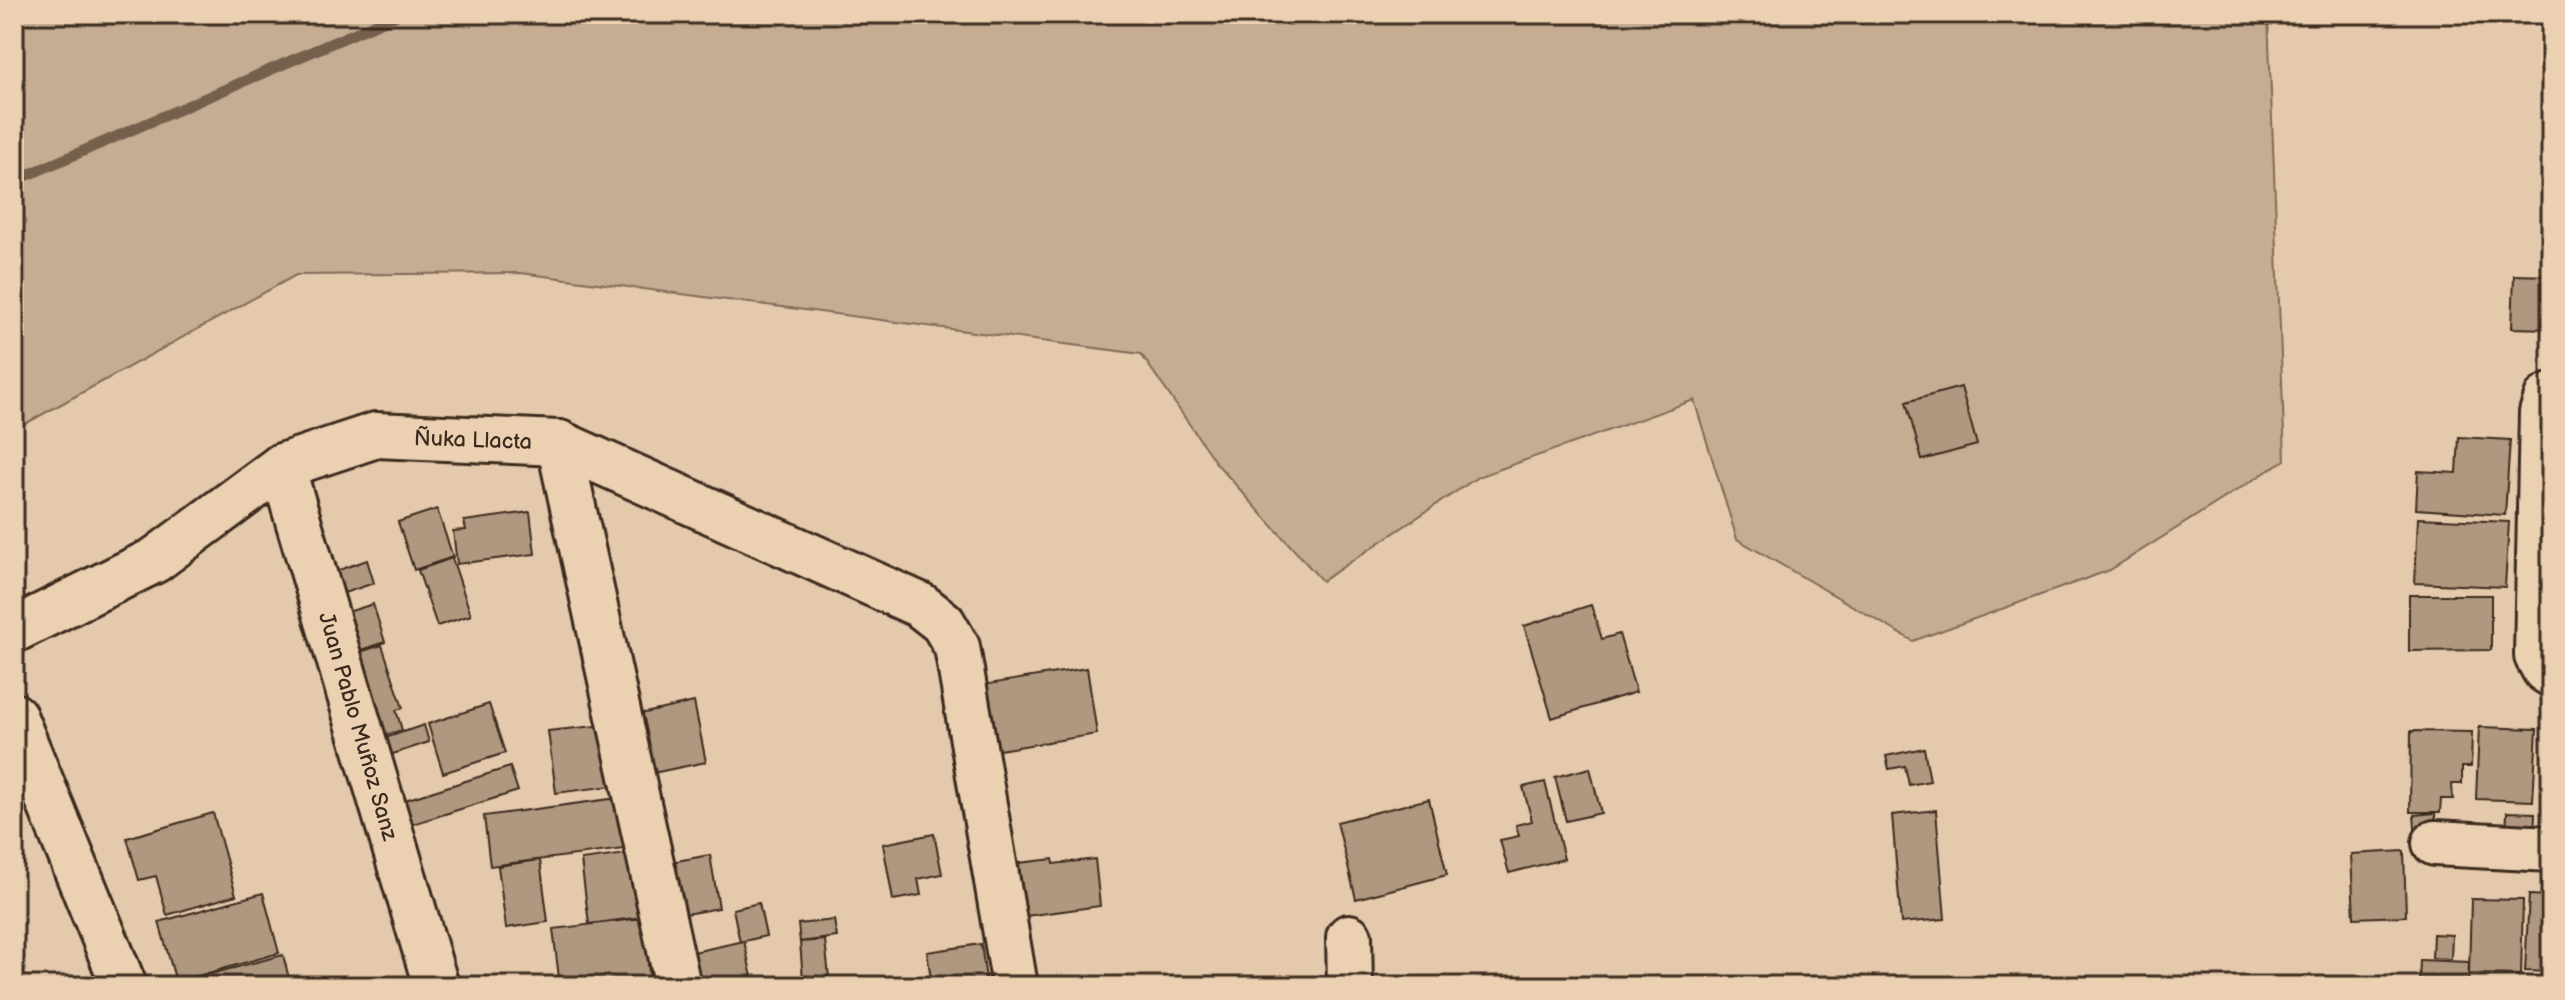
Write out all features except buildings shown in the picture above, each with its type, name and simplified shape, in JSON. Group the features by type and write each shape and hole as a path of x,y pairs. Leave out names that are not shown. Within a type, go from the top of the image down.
{"street":[{"path":"2551,396 2547,398 2542,413 2537,641 2537,656 2551,674"},
{"name":"Ñuka Llacta","path":"14,630 155,560 282,466 376,435 559,443 920,605 943,623 957,647 1015,986"},
{"path":"559,443 678,986"},
{"name":"Juan Pablo Muñoz Sanz","path":"282,466 436,986"},
{"path":"14,716 124,986"},
{"path":"2435,843 2551,849"},
{"path":"1349,937 1350,986"}],"shaded area":[{"path":"14,14 2268,14 2285,460 2110,570 1913,641 1737,539 1694,400 1478,477 1322,581 1216,463 1141,354 521,273 296,275 14,430"}],"waterway":[{"path":"14,181 399,14"}]}
